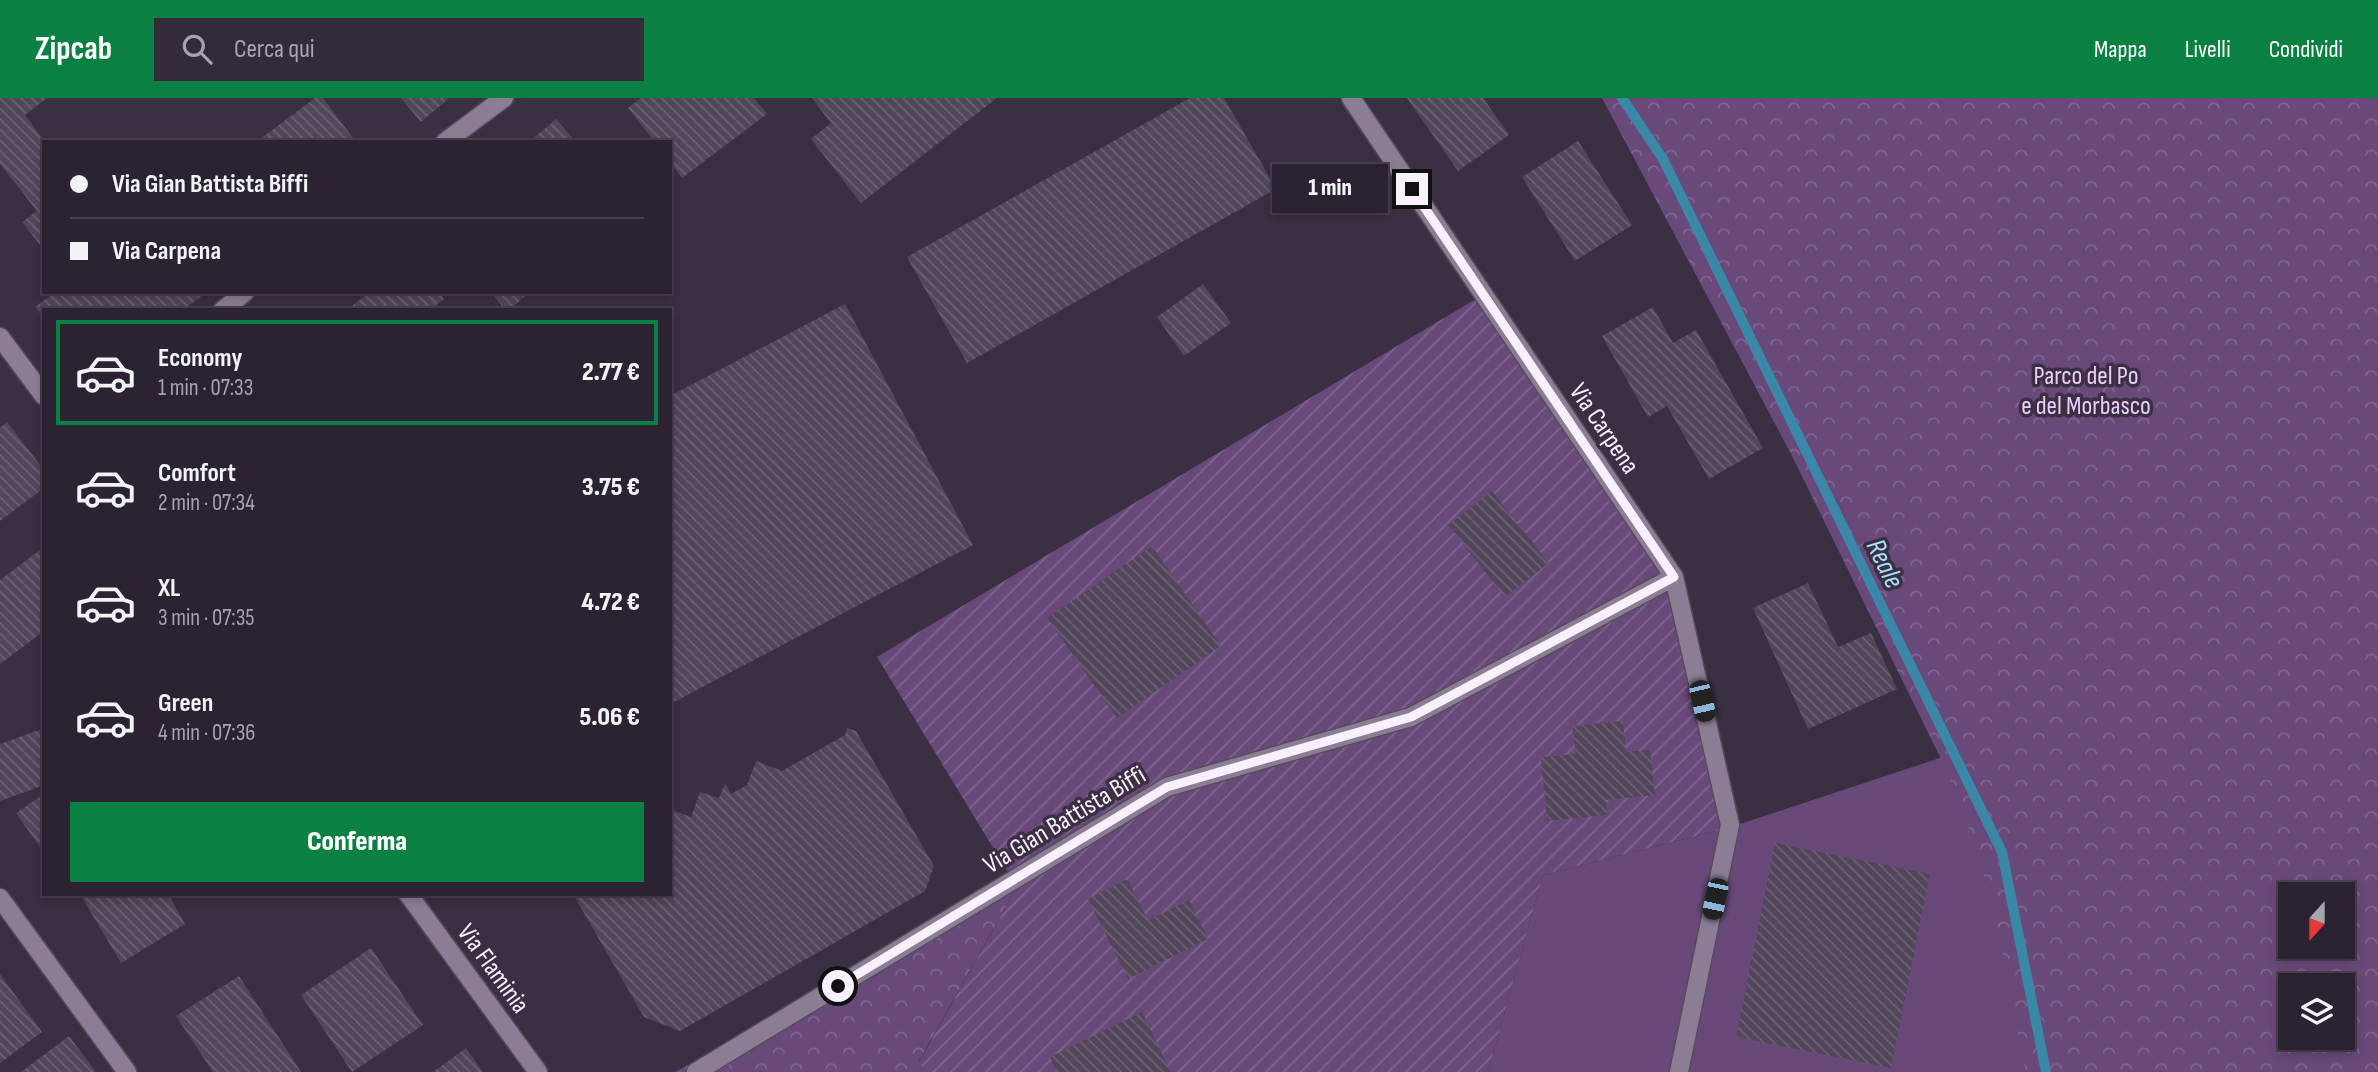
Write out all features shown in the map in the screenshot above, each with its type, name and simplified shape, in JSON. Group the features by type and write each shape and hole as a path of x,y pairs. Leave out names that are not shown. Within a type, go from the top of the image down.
{"street":[{"path":"449,140 504,98"},
{"name":"Via Carpena","path":"1351,98 1674,577 1730,825 1679,1072"},
{"path":"225,308 243,294"},
{"path":"0,337 42,393"},
{"name":"Via Gian Battista Biffi","path":"696,1072 1167,787 1411,717 1674,577"},
{"name":"Via Flaminia","path":"409,896 538,1072"},
{"path":"0,898 127,1072"}],"green space":[{"name":"Parco del Po e del Morbasco","path":"1602,98 2378,98 2378,1072 2026,1072 2001,946 1978,853 1945,767 1790,452"},
{"path":"1484,294 1679,577 1728,828 1543,875 1488,1072 925,1072 919,1062 1017,887 877,657"},
{"path":"1949,755 1986,837 2036,1072 1488,1072 1543,875 1728,828"},
{"path":"1017,887 919,1061 925,1072 675,1072"}],"building":[{"path":"0,98 47,98 25,115 44,140 42,247 22,222 37,211 0,164"},
{"path":"315,98 323,98 354,140 259,140"},
{"path":"401,98 449,98 421,122"},
{"path":"641,98 754,98 767,114 682,178 672,165 672,140 653,140 628,108"},
{"path":"812,98 997,98 861,203 811,139 831,123"},
{"path":"1190,98 1224,98 1276,189 967,363 907,257"},
{"path":"1407,98 1483,98 1509,135 1458,171"},
{"path":"556,119 574,140 531,140"},
{"path":"1578,141 1632,225 1575,261 1522,177"},
{"path":"1203,284 1231,323 1184,356 1157,317"},
{"path":"52,294 204,294 186,308 42,308 42,316 35,307"},
{"path":"367,294 440,294 444,299 433,308 352,306"},
{"path":"493,294 528,294 511,308 503,308"},
{"path":"845,304 973,545 672,703 672,395"},
{"path":"1653,307 1673,343 1696,330 1763,448 1709,479 1667,406 1648,417 1602,336"},
{"path":"7,422 42,467 42,490 0,521 0,428"},
{"path":"1492,491 1549,563 1505,597 1448,525"},
{"path":"1152,546 1221,646 1117,718 1047,618"},
{"path":"42,548 42,632 0,664 0,580"},
{"path":"1808,583 1838,647 1871,633 1897,689 1808,729 1753,608"},
{"path":"1623,721 1626,752 1650,750 1655,795 1606,800 1607,815 1547,821 1541,757 1576,754 1572,726"},
{"path":"847,728 856,731 934,866 925,891 680,1031 644,1017 574,896 672,896 672,810 691,817 700,792 719,798 725,783 731,794 747,785 756,761 782,771 845,735"},
{"path":"42,729 42,786 0,801 0,744"},
{"path":"42,795 42,850 16,813"},
{"path":"1775,843 1930,874 1891,1068 1736,1037"},
{"path":"1127,879 1148,920 1189,900 1208,939 1128,979 1088,899"},
{"path":"81,896 169,896 185,924 121,963"},
{"path":"371,948 423,1025 352,1072 301,995"},
{"path":"0,974 42,1032 0,1063"},
{"path":"239,976 301,1072 213,1072 176,1016"},
{"path":"1142,1012 1171,1072 1057,1072 1050,1057"},
{"path":"69,1036 96,1072 21,1072"},
{"path":"466,1048 483,1072 433,1072"}],"waterway":[{"name":"Reale","path":"1622,98 1663,159 2002,852 2046,1072"}],"route":[{"path":"838,986 1167,787 1411,717 1674,577 1412,189"}]}
